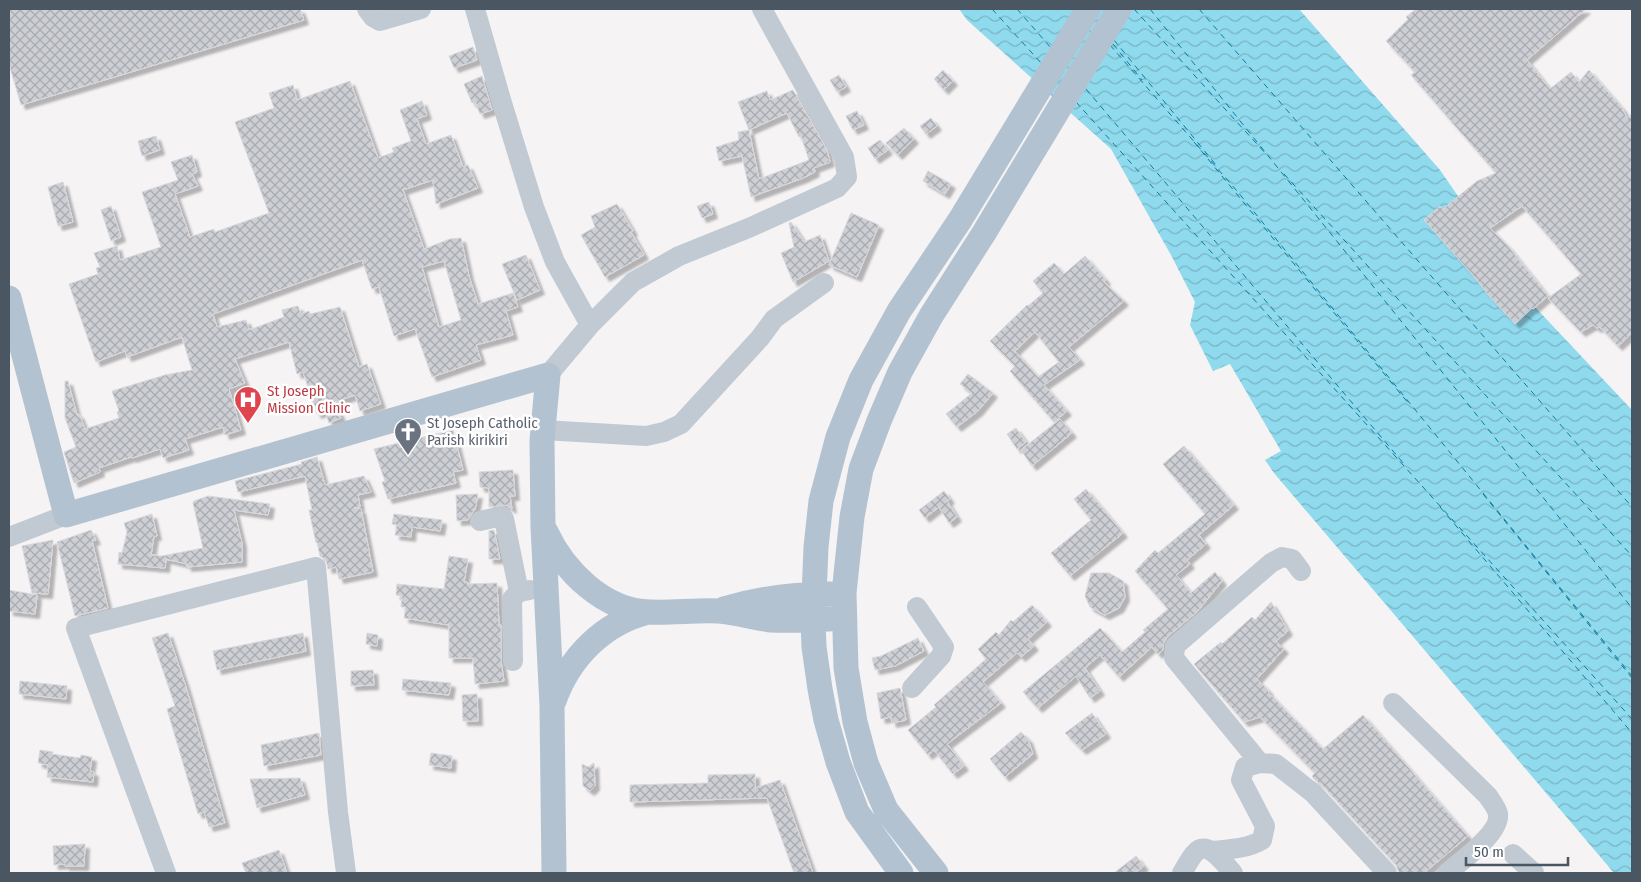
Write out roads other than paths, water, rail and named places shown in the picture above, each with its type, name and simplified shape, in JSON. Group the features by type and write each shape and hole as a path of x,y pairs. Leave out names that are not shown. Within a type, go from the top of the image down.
{"main road":[{"path":"901,873 857,812 838,762 826,720 814,647 813,620 816,546 821,501 838,437 861,380 890,328 960,220 1088,9"},
{"path":"936,873 886,810 866,763 855,722 846,668 844,593 852,517 862,469 879,421 900,372 931,316 984,233 1119,9"},
{"path":"9,298 66,515 548,375 543,430 543,527 552,706 554,873"},
{"path":"543,527 553,548 565,565 579,579 607,599 631,610 648,612 720,611 770,620 844,619"},
{"path":"720,611 750,601 770,597 844,593"},
{"path":"552,706 559,686 581,653 615,626 630,617 648,612"}],"street":[{"path":"367,9 373,17 380,21 421,9"},
{"path":"476,9 534,207 555,262 590,325"},
{"path":"548,375 590,325 633,282 679,256 836,188 847,177 844,157 762,9"},
{"path":"543,430 646,436 664,432 681,424 760,338 774,319 824,283"},
{"path":"9,537 66,515"},
{"path":"480,521 502,516 504,519 519,592"},
{"path":"1260,762 1174,658 1175,646 1271,563 1282,557 1292,559 1301,571"},
{"path":"166,873 76,628 316,567 338,812 346,873"},
{"path":"513,661 512,600 519,592 546,586"},
{"path":"912,688 941,656 944,647 917,607"},
{"path":"1393,703 1488,796 1498,814 1496,826 1484,841 1448,873"},
{"path":"1182,873 1195,852 1200,849 1212,851 1243,848 1262,840 1266,826 1241,780 1245,767 1260,762 1276,764 1313,793 1387,873"},
{"path":"1212,851 1232,873"},
{"path":"1513,854 1534,873"}],"water":[{"path":"959,9 1299,9 1440,170 1534,306 1632,410 1632,873 1614,873 1274,473 1265,460 1281,451 1230,364 1213,371 1190,325 1195,302 1171,255 1111,149 967,20"}],"place":[{"name":"St Joseph Mission Clinic","path":"248,424"},
{"name":"St Joseph Catholic Parish kirikiri","path":"408,456"}]}
